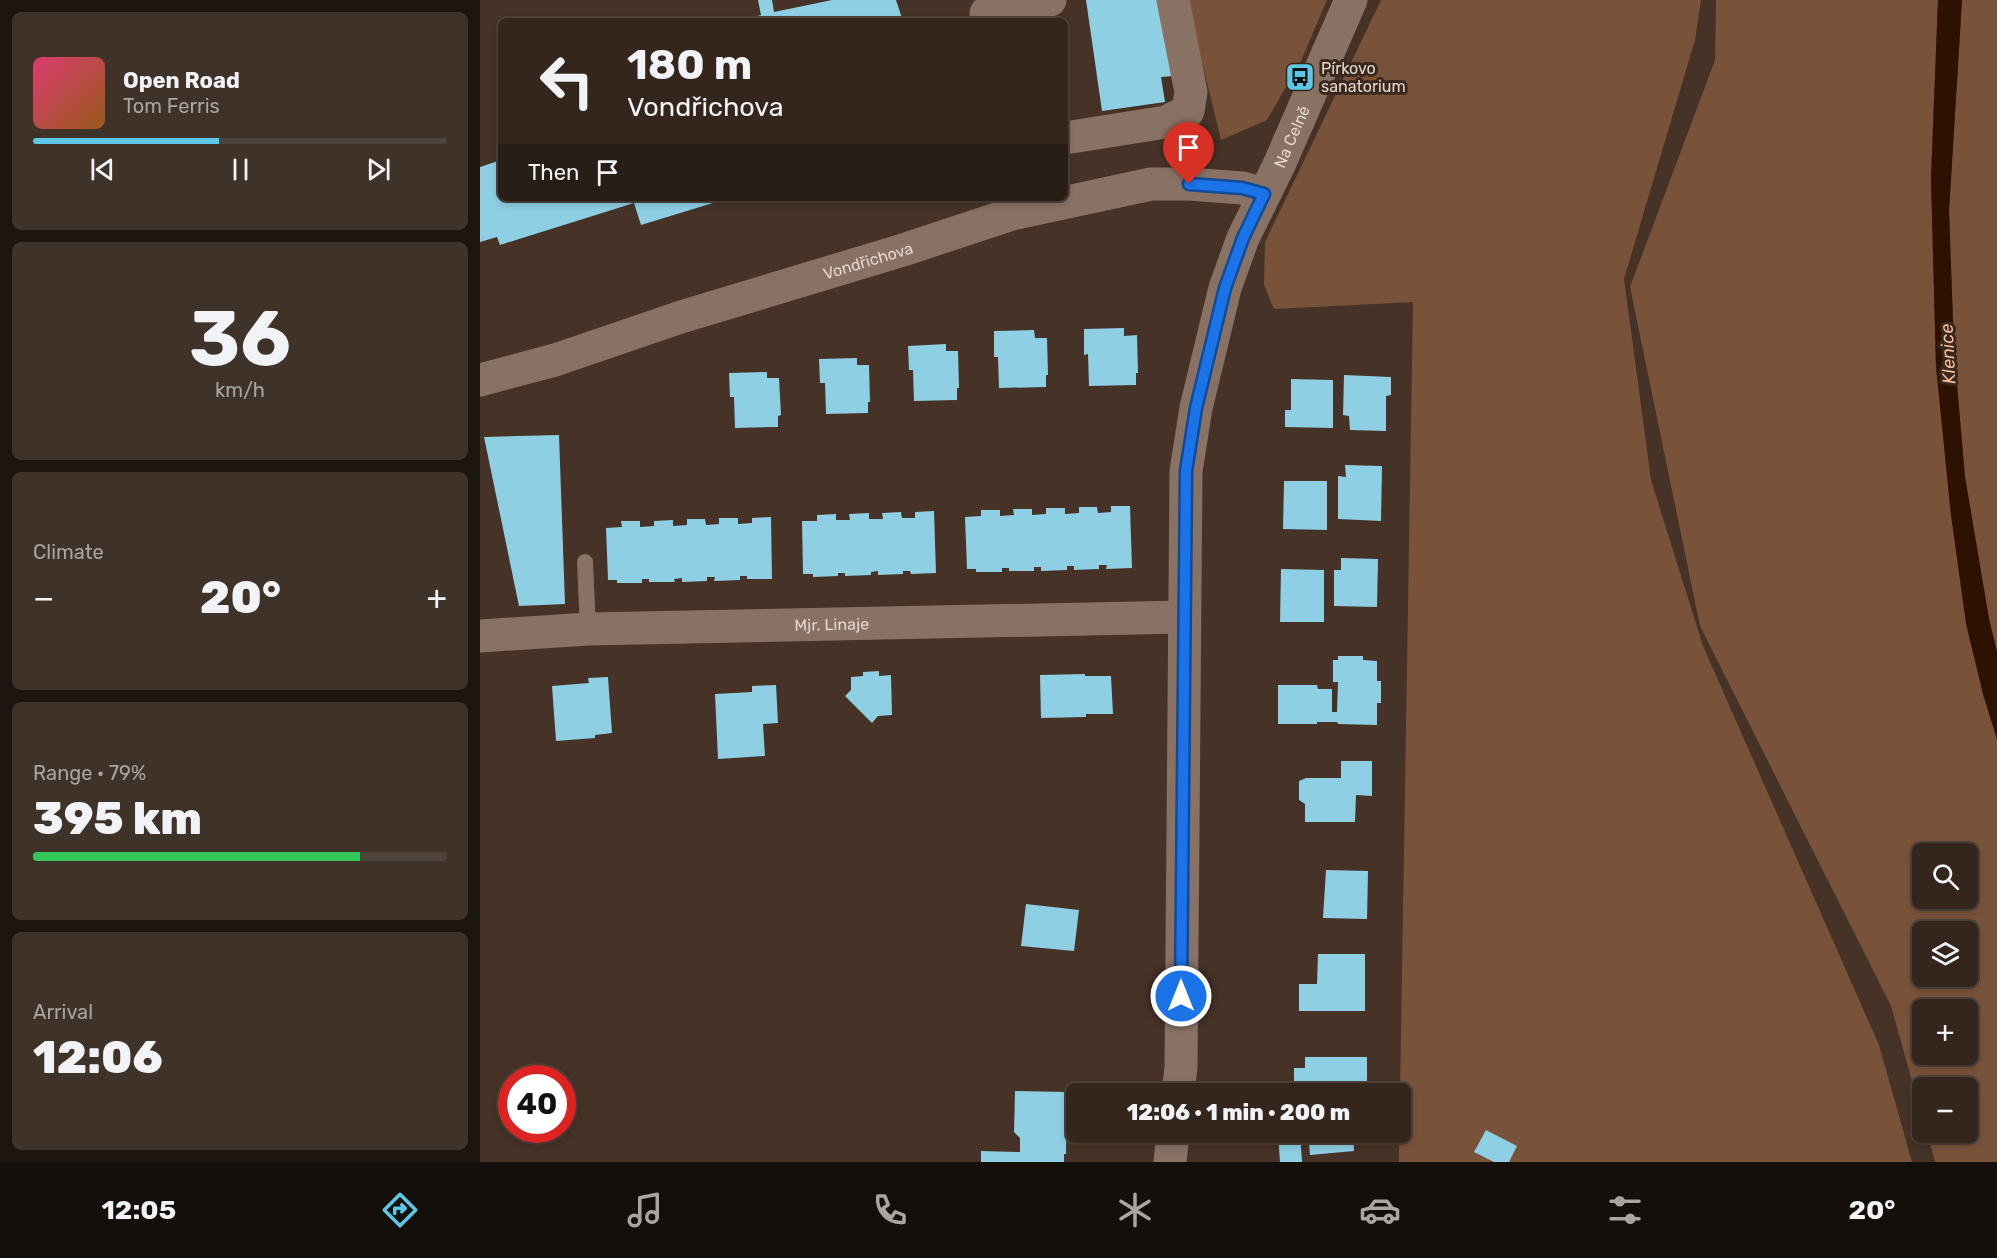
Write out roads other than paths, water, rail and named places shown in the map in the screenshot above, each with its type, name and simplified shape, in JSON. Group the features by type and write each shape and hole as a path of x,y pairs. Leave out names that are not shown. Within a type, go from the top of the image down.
{"street":[{"path":"984,11 1050,0"},
{"path":"1068,138 1166,122 1188,111 1191,92 1173,0"},
{"name":"Na Celně","path":"1179,1083 1186,471 1196,408 1225,288 1243,238 1283,155 1352,0"},
{"name":"Vondřichova","path":"1068,197 1151,184 1242,188 1264,194"},
{"name":"Vondřichova","path":"480,380 555,360 681,317 892,254 1012,206 1044,201"},
{"name":"Mjr. Linaje","path":"480,636 588,629 1184,617"},
{"path":"1170,1162 1172,1143"}],"lane":[{"path":"585,562 588,629"}],"water":[{"name":"Klenice","path":"1938,0 1962,0 1949,211 1954,350 1965,477 1989,619 1997,652 1997,739 1983,694 1966,624 1951,515 1936,366 1931,178"}],"place":[{"name":"Pírkovo sanatorium","path":"1300,77"}]}
